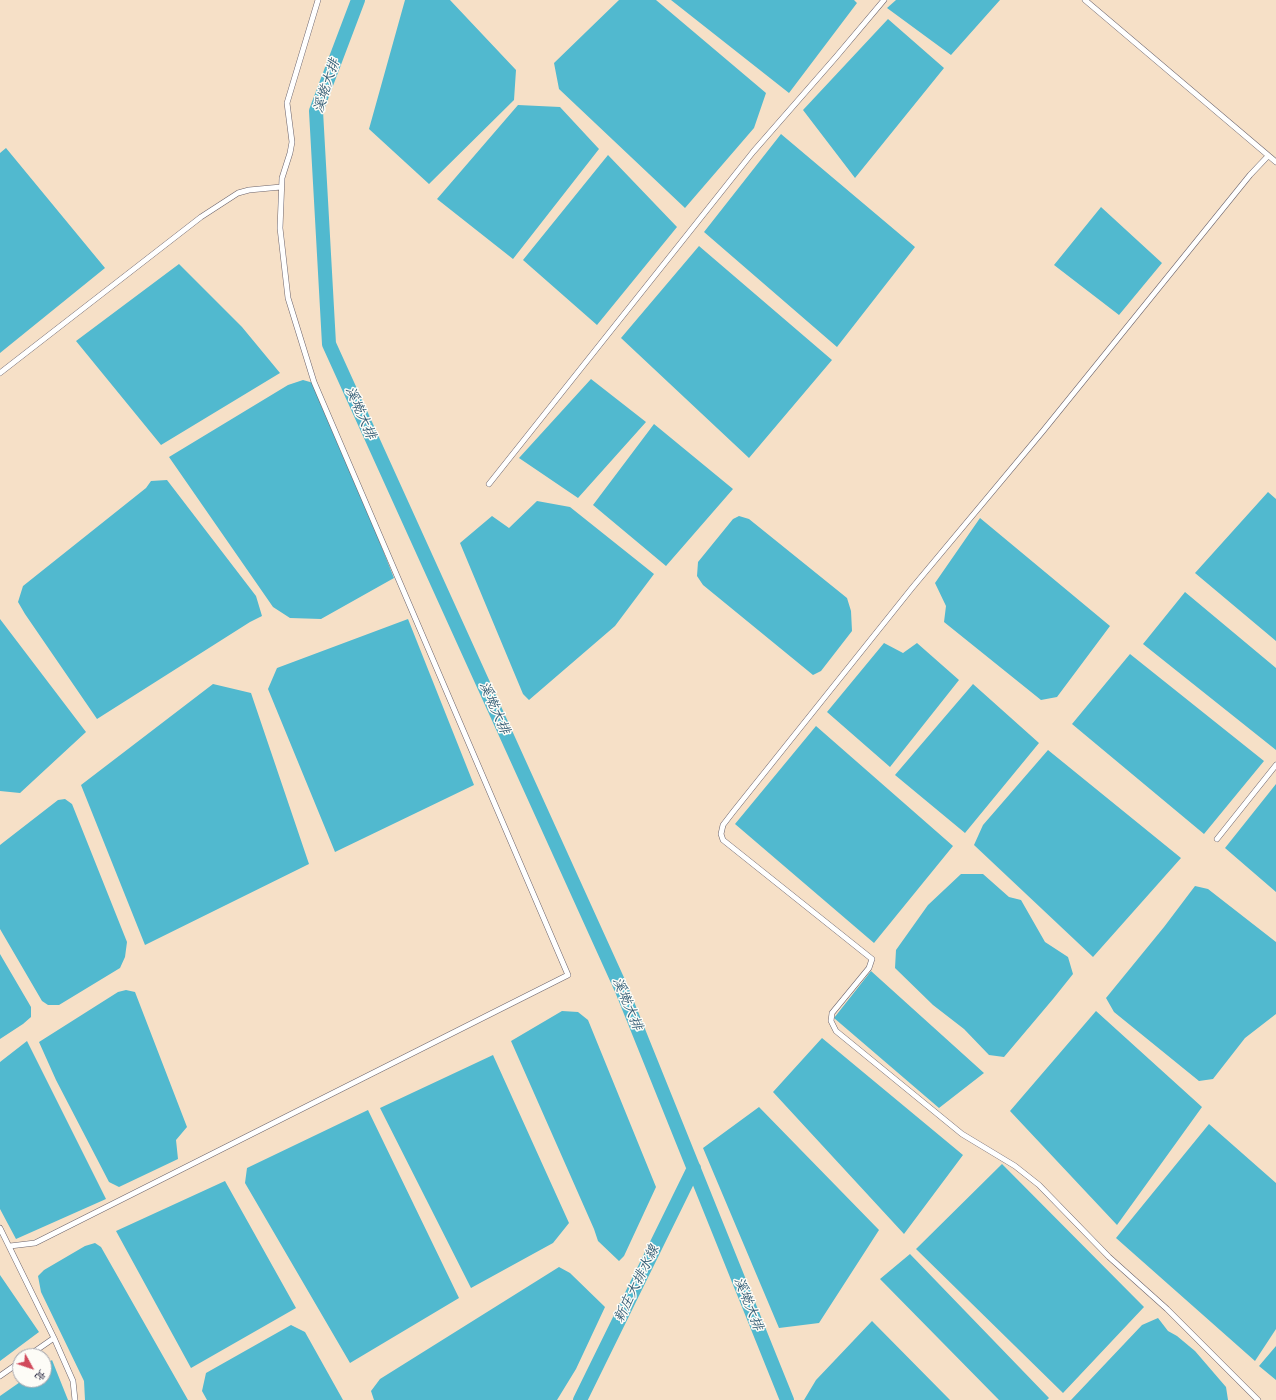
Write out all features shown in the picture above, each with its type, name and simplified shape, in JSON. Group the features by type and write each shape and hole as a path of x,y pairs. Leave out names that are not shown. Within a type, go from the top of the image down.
{"lane":[{"path":"10,1246 35,1243 568,975 314,382 288,298 280,228 282,178 292,142 288,103 318,0"},
{"path":"489,484 753,152 884,0"},
{"path":"1085,0 1276,162"},
{"path":"1258,1400 1167,1309 1109,1257 1039,1185 1015,1166 962,1134 836,1031 831,1021 832,1013 869,968 872,959 724,840 721,834 723,825 733,812 912,588 1043,431 1250,175 1268,156"},
{"path":"0,373 201,217 238,193 248,190 281,187"},
{"path":"1217,839 1276,765"},
{"path":"0,1228 54,1338 73,1381 75,1400"},
{"path":"40,1348 54,1338"},
{"path":"0,1376 12,1368"}],"water":[{"path":"405,0 450,0 516,70 514,100 429,184 369,129"},
{"path":"619,0 656,0 766,93 754,128 685,208 559,89 554,63"},
{"path":"671,0 854,0 857,3 789,93"},
{"path":"896,0 1000,0 951,55 887,8"},
{"path":"888,19 944,68 855,178 803,110"},
{"path":"518,105 560,107 599,149 513,259 437,199"},
{"path":"781,134 915,247 837,347 704,232"},
{"path":"6,148 105,268 0,353 0,153"},
{"path":"608,155 677,227 597,325 523,260"},
{"path":"1101,207 1162,263 1119,315 1054,265"},
{"path":"699,246 832,360 749,458 621,338"},
{"path":"179,264 242,327 280,373 161,445 76,341"},
{"path":"591,379 646,422 578,498 519,458"},
{"path":"303,380 317,384 394,578 321,619 290,618 273,607 169,457 288,385"},
{"path":"654,424 733,489 666,566 593,505"},
{"path":"167,480 256,596 262,616 250,622 97,719 18,602 23,586 146,488 151,481"},
{"path":"1268,492 1276,499 1276,641 1195,573"},
{"path":"537,501 570,507 654,574 615,626 529,700 523,694 460,543 492,516 509,528"},
{"path":"739,516 749,519 847,598 851,611 852,631 821,671 813,675 703,585 697,576 698,562 733,519"},
{"path":"980,518 1110,626 1057,697 1041,700 944,622 946,606 935,583"},
{"path":"1185,592 1276,668 1276,750 1143,644"},
{"path":"0,619 86,732 20,793 0,791"},
{"path":"408,619 474,785 335,852 268,689 277,668"},
{"path":"884,643 903,653 917,643 959,680 890,767 827,712"},
{"path":"1130,654 1264,761 1204,834 1072,724"},
{"path":"213,684 251,693 309,864 145,945 81,785"},
{"path":"973,684 1039,743 965,833 895,775"},
{"path":"816,726 953,846 874,943 735,824"},
{"path":"1048,750 1181,858 1093,957 974,845 983,825"},
{"path":"1276,784 1276,892 1225,848"},
{"path":"65,799 72,804 127,942 125,957 120,968 59,1005 48,1005 42,1001 0,929 0,845 58,800"},
{"path":"961,874 983,874 1009,897 1021,900 1045,942 1068,957 1073,974 1004,1057 989,1055 964,1029 933,1005 895,968 896,950 928,905"},
{"path":"1195,886 1208,889 1276,942 1276,1014 1245,1038 1213,1079 1199,1081 1114,1012 1106,998 1164,927"},
{"path":"0,954 31,1007 31,1017 0,1039"},
{"path":"871,971 984,1073 939,1108 834,1018"},
{"path":"126,990 135,992 187,1127 176,1140 178,1159 119,1187 109,1182 56,1080 39,1042 118,992"},
{"path":"562,1011 578,1012 588,1020 656,1187 624,1256 619,1261 598,1241 511,1041"},
{"path":"1096,1011 1202,1107 1117,1225 1010,1111"},
{"path":"822,1038 963,1155 904,1234 773,1092"},
{"path":"27,1041 106,1199 16,1239 0,1209 0,1062"},
{"path":"493,1055 569,1223 553,1243 471,1288 380,1108"},
{"path":"759,1107 879,1230 819,1323 779,1328 703,1148"},
{"path":"368,1110 459,1298 350,1363 245,1183 247,1168"},
{"path":"1209,1124 1276,1183 1276,1329 1255,1361 1116,1238"},
{"path":"1002,1164 1144,1307 1063,1393 916,1249"},
{"path":"225,1181 296,1308 191,1368 116,1231"},
{"path":"95,1243 101,1247 188,1400 85,1400 84,1381 41,1292 38,1276 44,1270 85,1246"},
{"path":"910,1254 1049,1398 1047,1400 999,1400 880,1279"},
{"path":"559,1267 570,1273 605,1307 576,1369 557,1400 374,1400 371,1391 380,1379"},
{"path":"0,1275 39,1332 17,1348 12,1348 12,1352 0,1361"},
{"path":"1158,1318 1168,1331 1177,1336 1195,1351 1226,1387 1228,1400 1071,1400 1142,1325"},
{"path":"872,1321 950,1400 804,1400 816,1380"},
{"path":"291,1325 305,1332 343,1400 207,1400 202,1391 206,1373"},
{"path":"1276,1346 1276,1380 1259,1366"},
{"path":"52,1360 68,1400 0,1400 0,1396 12,1388 52,1388"}],"waterway":[{"name":"溪墘大排","path":"358,0 316,111 329,344 621,988 787,1400"},
{"name":"新庄大排水線","path":"580,1400 694,1168"}]}
